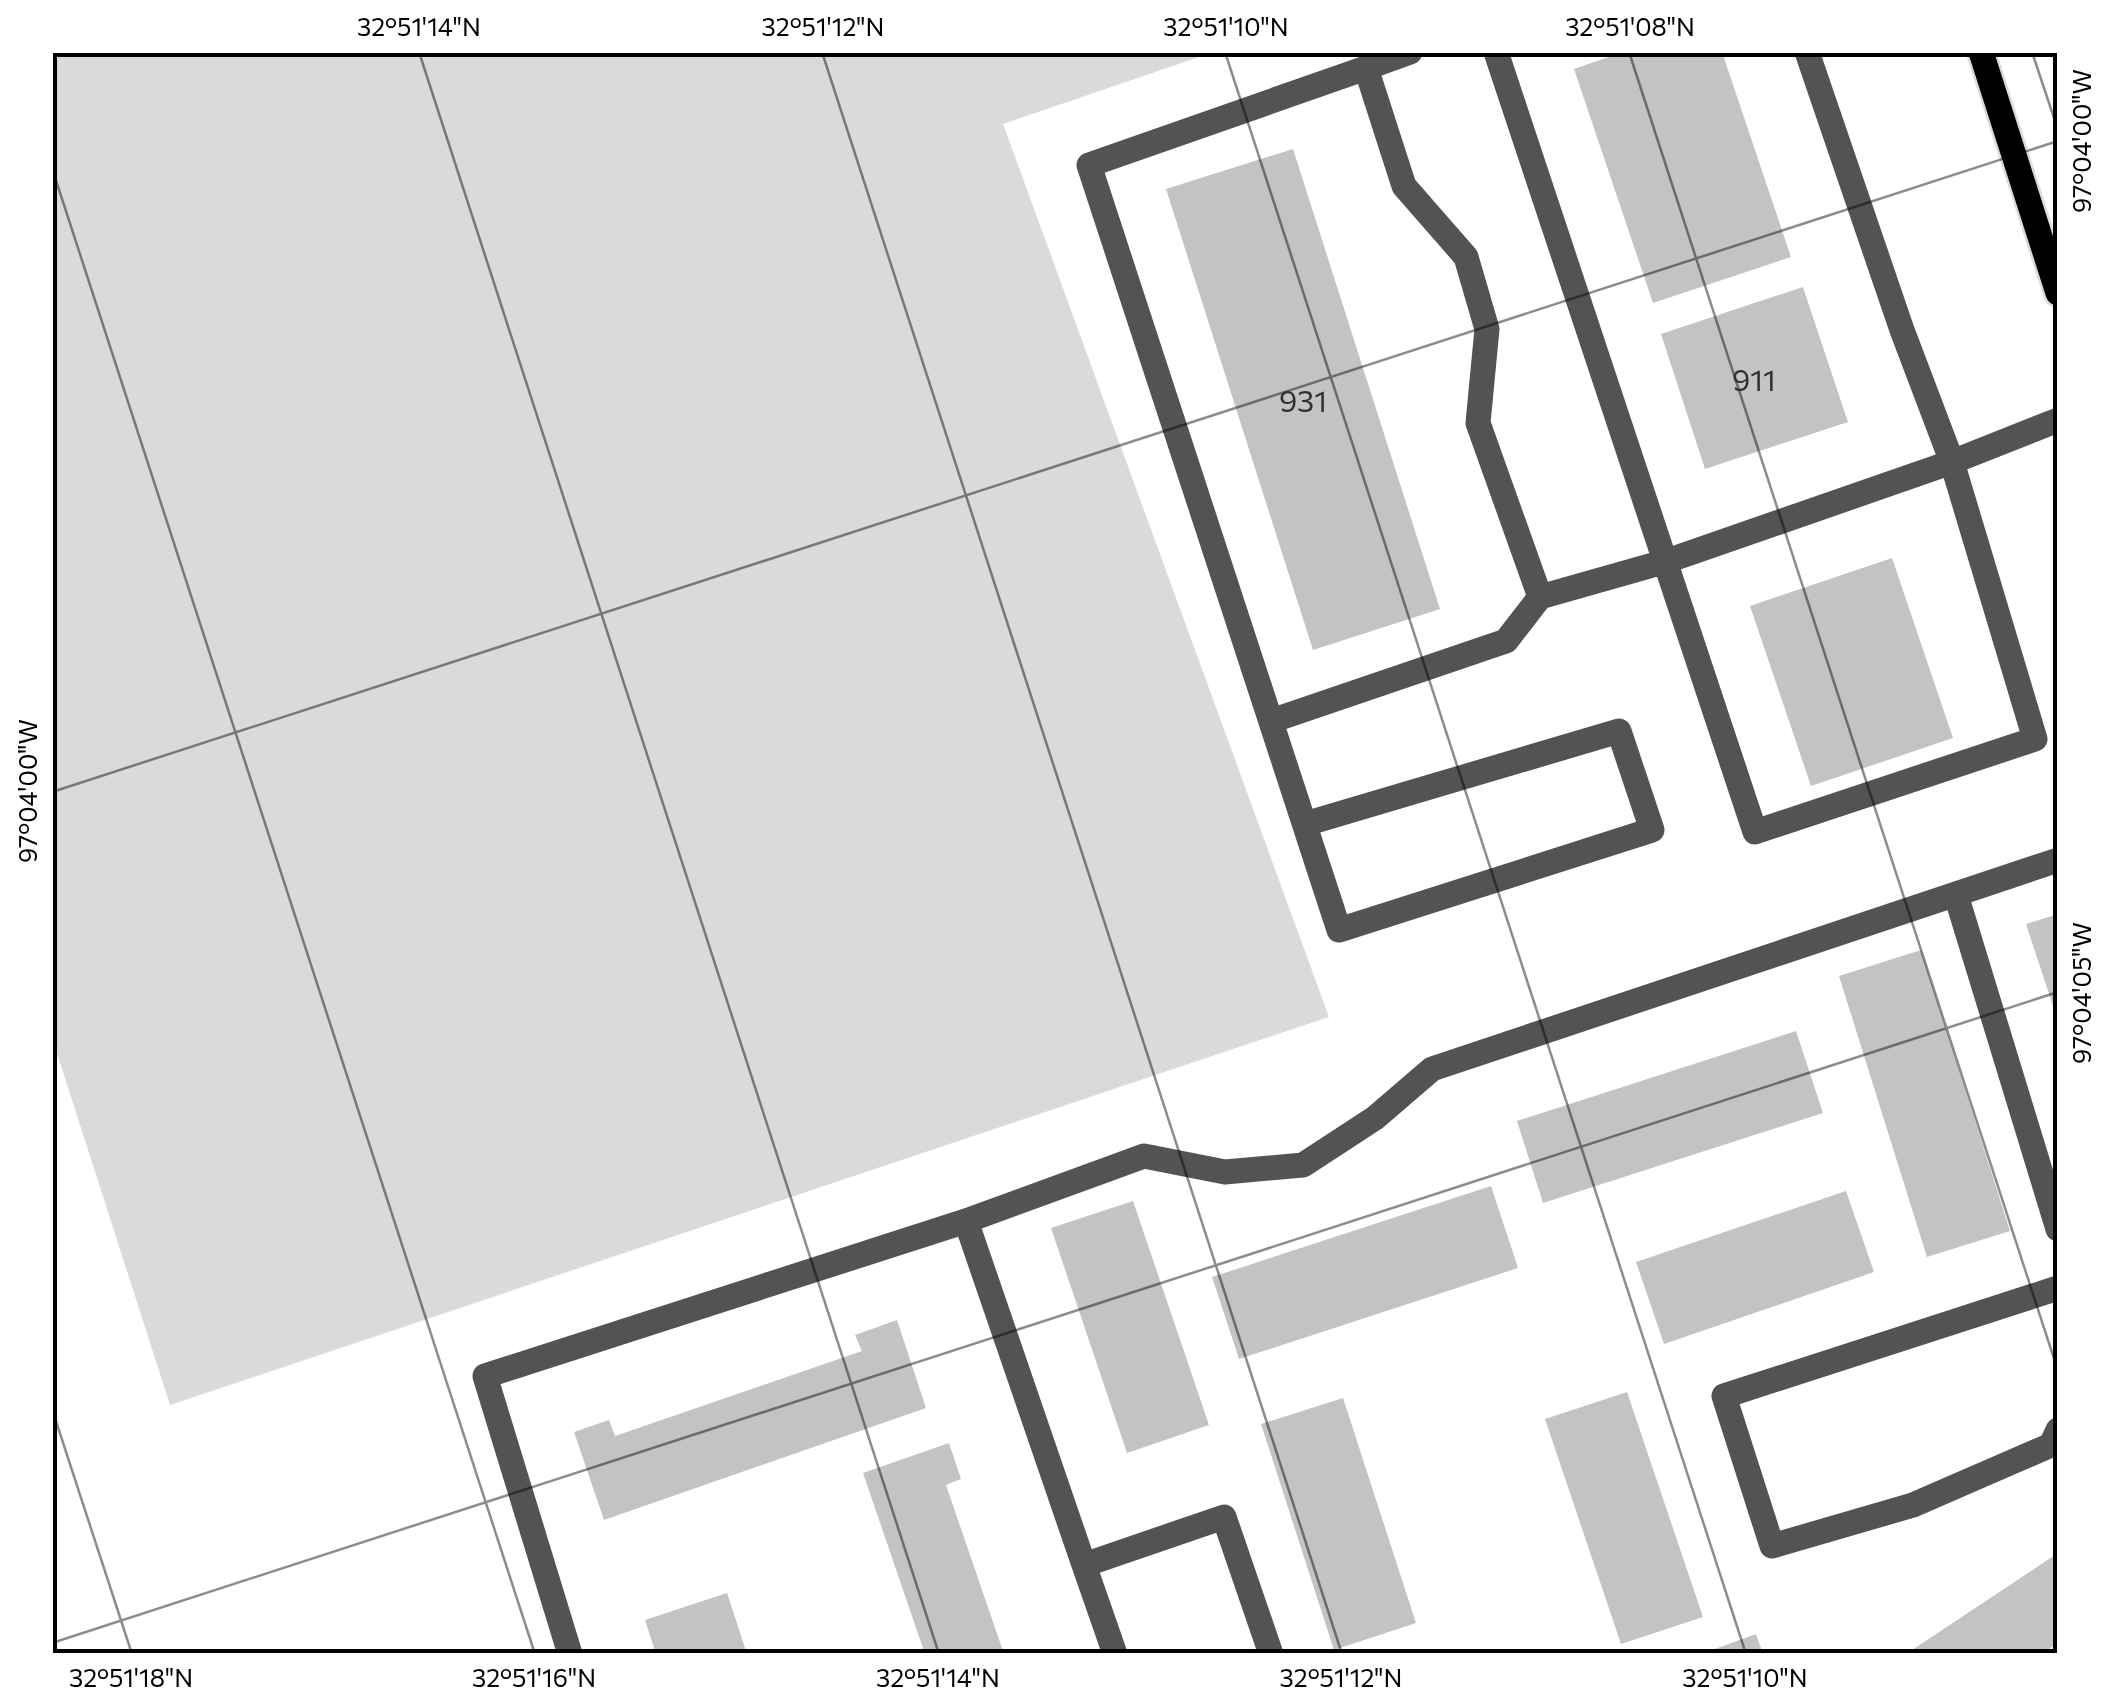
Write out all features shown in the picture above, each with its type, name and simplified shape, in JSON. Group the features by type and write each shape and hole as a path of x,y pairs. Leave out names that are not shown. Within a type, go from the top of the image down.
{"main road":[{"path":"1980,52 2058,293"}],"lane":[{"path":"1304,824 1619,731 1652,830 1339,930 1304,824 1271,721 1089,166 1410,52"},
{"path":"1496,52 1754,832 2034,739 1952,462 1902,330 1807,52"},
{"path":"1366,68 1404,186 1466,257 1487,329 1478,423 1540,597"},
{"path":"1271,721 1506,641 1540,597 1667,561 1952,462 2058,420"},
{"path":"570,1654 484,1376 966,1220 1144,1156 1224,1172 1303,1165 1376,1118 1432,1069 2058,860"},
{"path":"1956,895 2058,1229"},
{"path":"966,1220 1114,1654"},
{"path":"2058,1288 1724,1396 1772,1546 1913,1505 2051,1445 2058,1430"},
{"path":"1084,1565 1224,1517 1271,1654"}],"shaded area":[{"path":"52,53 1211,53 1003,124 1329,1017 170,1405 53,1041"}],"building":[{"path":"1623,52 1722,52 1791,257 1653,303 1574,69"},
{"path":"1293,149 1440,609 1313,650 1166,189"},
{"path":"1803,287 1848,422 1705,469 1661,334"},
{"path":"1892,558 1953,738 1811,786 1750,606"},
{"path":"2058,914 2058,1018 2057,1018 2026,924"},
{"path":"1921,950 2010,1231 1927,1257 1839,976"},
{"path":"1796,1031 1823,1113 1543,1203 1517,1121"},
{"path":"1491,1186 1518,1268 1239,1359 1212,1277"},
{"path":"1846,1191 1874,1272 1664,1344 1636,1262"},
{"path":"1133,1201 1209,1425 1127,1453 1051,1228"},
{"path":"897,1320 926,1408 604,1520 574,1432 609,1420 615,1436 862,1351 855,1335"},
{"path":"1627,1392 1703,1617 1621,1644 1545,1419"},
{"path":"1343,1398 1416,1623 1334,1650 1261,1424"},
{"path":"949,1443 961,1479 946,1485 1004,1654 925,1654 863,1473"},
{"path":"2058,1553 2058,1643 2042,1654 1906,1654"},
{"path":"727,1593 747,1654 656,1654 645,1620"},
{"path":"1756,1634 1763,1654 1717,1654 1715,1649"}]}
